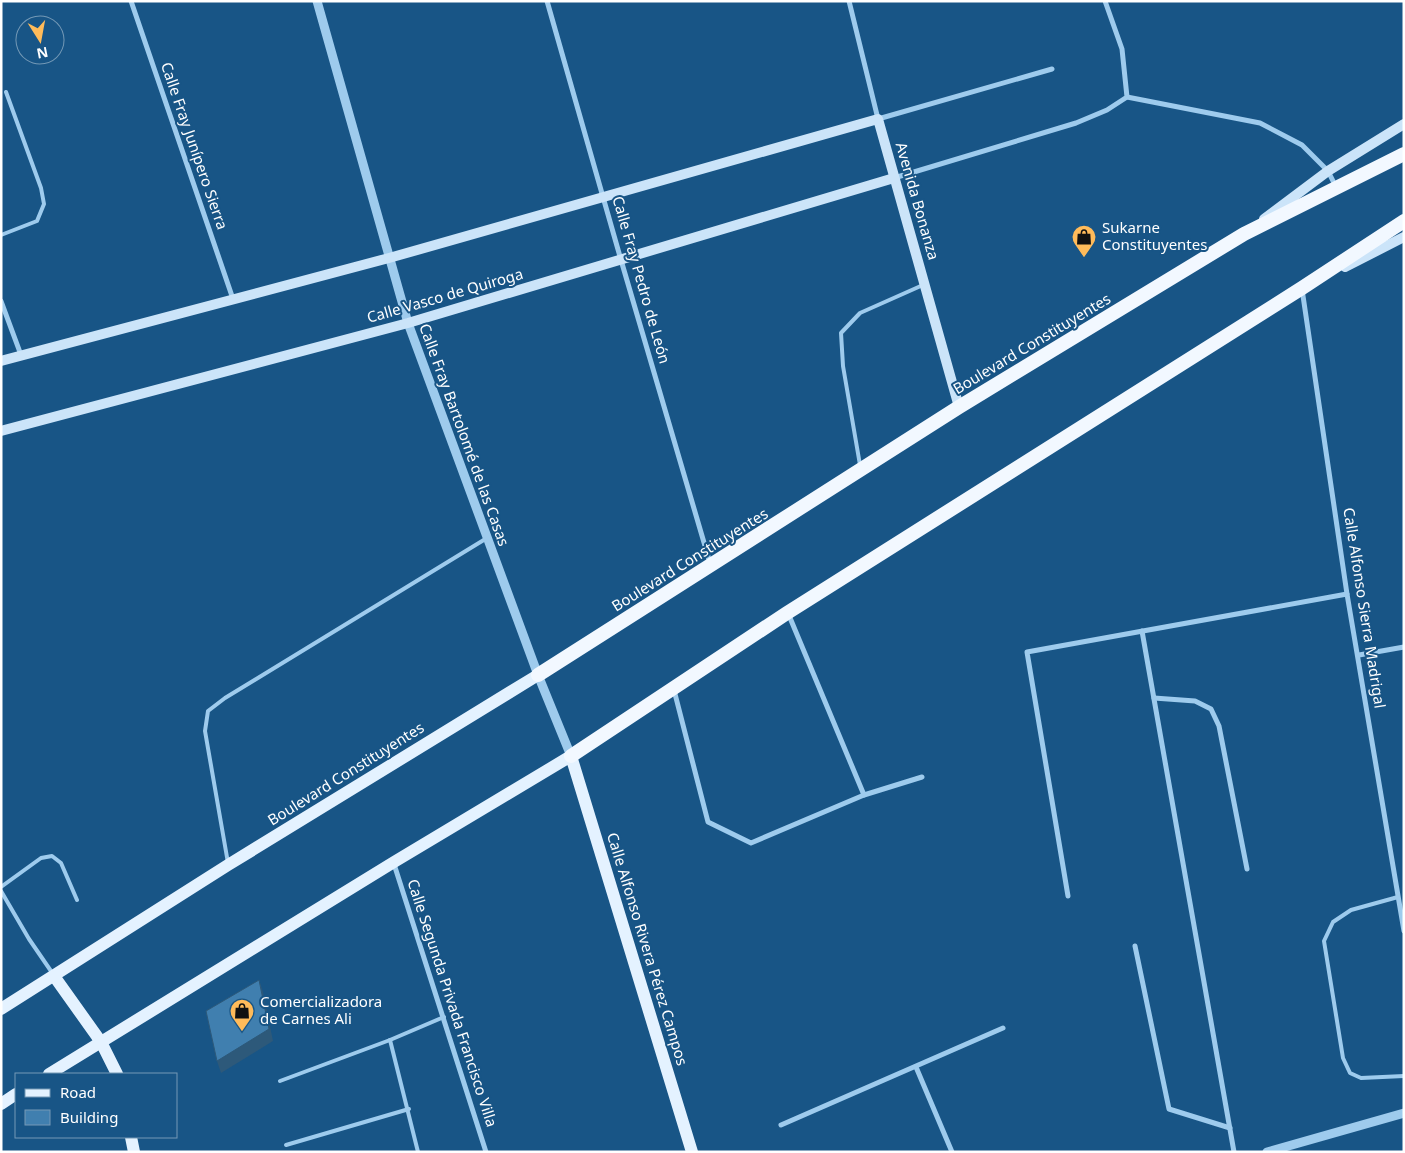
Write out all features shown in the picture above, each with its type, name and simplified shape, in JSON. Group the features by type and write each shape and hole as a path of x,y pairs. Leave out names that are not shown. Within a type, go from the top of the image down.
{"highway":[{"name":"Boulevard Constituyentes","path":"538,675 959,407 1244,234 1404,154"},
{"path":"571,756 787,613 1302,288 1404,221"}],"main road":[{"path":"1,361 389,258 878,119"},
{"name":"Avenida Bonanza","path":"878,119 959,407"},
{"path":"1244,234 1328,171 1404,124"},
{"name":"Calle Vasco de Quiroga","path":"1,431 408,323 894,178"},
{"path":"1302,288 1404,237"},
{"name":"Boulevard Constituyentes","path":"1,1009 228,865 538,675"},
{"path":"51,1073 394,862 571,756"},
{"name":"Calle Alfonso Rivera Pérez Campos","path":"571,756 692,1152"},
{"path":"54,976 101,1042 116,1073"},
{"path":"1,1104 15,1095"},
{"path":"131,1138 134,1152"}],"street":[{"name":"Calle Fray Junípero Sierra","path":"131,1 233,299"},
{"name":"Calle Fray Bartolomé de las Casas","path":"317,1 408,323 538,675 571,756"},
{"name":"Calle Fray Pedro de León","path":"547,1 604,197 620,260 711,566"},
{"name":"Avenida Bonanza","path":"849,1 878,119"},
{"path":"1105,1 1122,50 1127,96"},
{"path":"878,119 1052,69"},
{"path":"894,178 1076,123 1108,110 1127,96 1260,123 1302,145 1328,171 1337,188"},
{"name":"Calle Alfonso Sierra Madrigal","path":"1302,288 1347,594 1359,655 1404,931"},
{"path":"1,301 21,355"},
{"path":"1068,896 1027,652 1347,594"},
{"path":"787,613 864,795"},
{"path":"1142,631 1234,1152"},
{"path":"1359,655 1404,647"},
{"path":"674,688 708,822 751,843 864,795 922,777"},
{"path":"1154,698 1195,701 1211,709 1219,726 1247,869"},
{"name":"Calle Segunda Privada Francisco Villa","path":"394,862 486,1152"},
{"path":"1135,946 1169,1109 1230,1128"},
{"path":"781,1125 1003,1028"},
{"path":"916,1067 952,1152"},
{"path":"1267,1152 1404,1114"}],"lane":[{"path":"1,235 37,221 44,204 41,188 6,92"},
{"path":"861,470 843,366 841,333 860,313 925,284"},
{"path":"228,865 205,731 208,711 234,693 487,538"},
{"path":"1,887 41,858 52,856 61,863 77,900"},
{"path":"1,891 29,939 54,976"},
{"path":"1398,897 1351,910 1333,922 1324,941 1344,1058 1350,1073 1361,1078 1404,1076"},
{"path":"280,1081 390,1040 444,1017"},
{"path":"390,1040 418,1152"},
{"path":"286,1145 408,1109"}],"building":[{"name":"Comercializadora de Carnes Ali","path":"259,980 269,1029 217,1061 206,1011"}],"place":[{"name":"Sukarne Constituyentes","path":"1084,258"},
{"name":"Comercializadora de Carnes Ali","path":"242,1032"}]}
